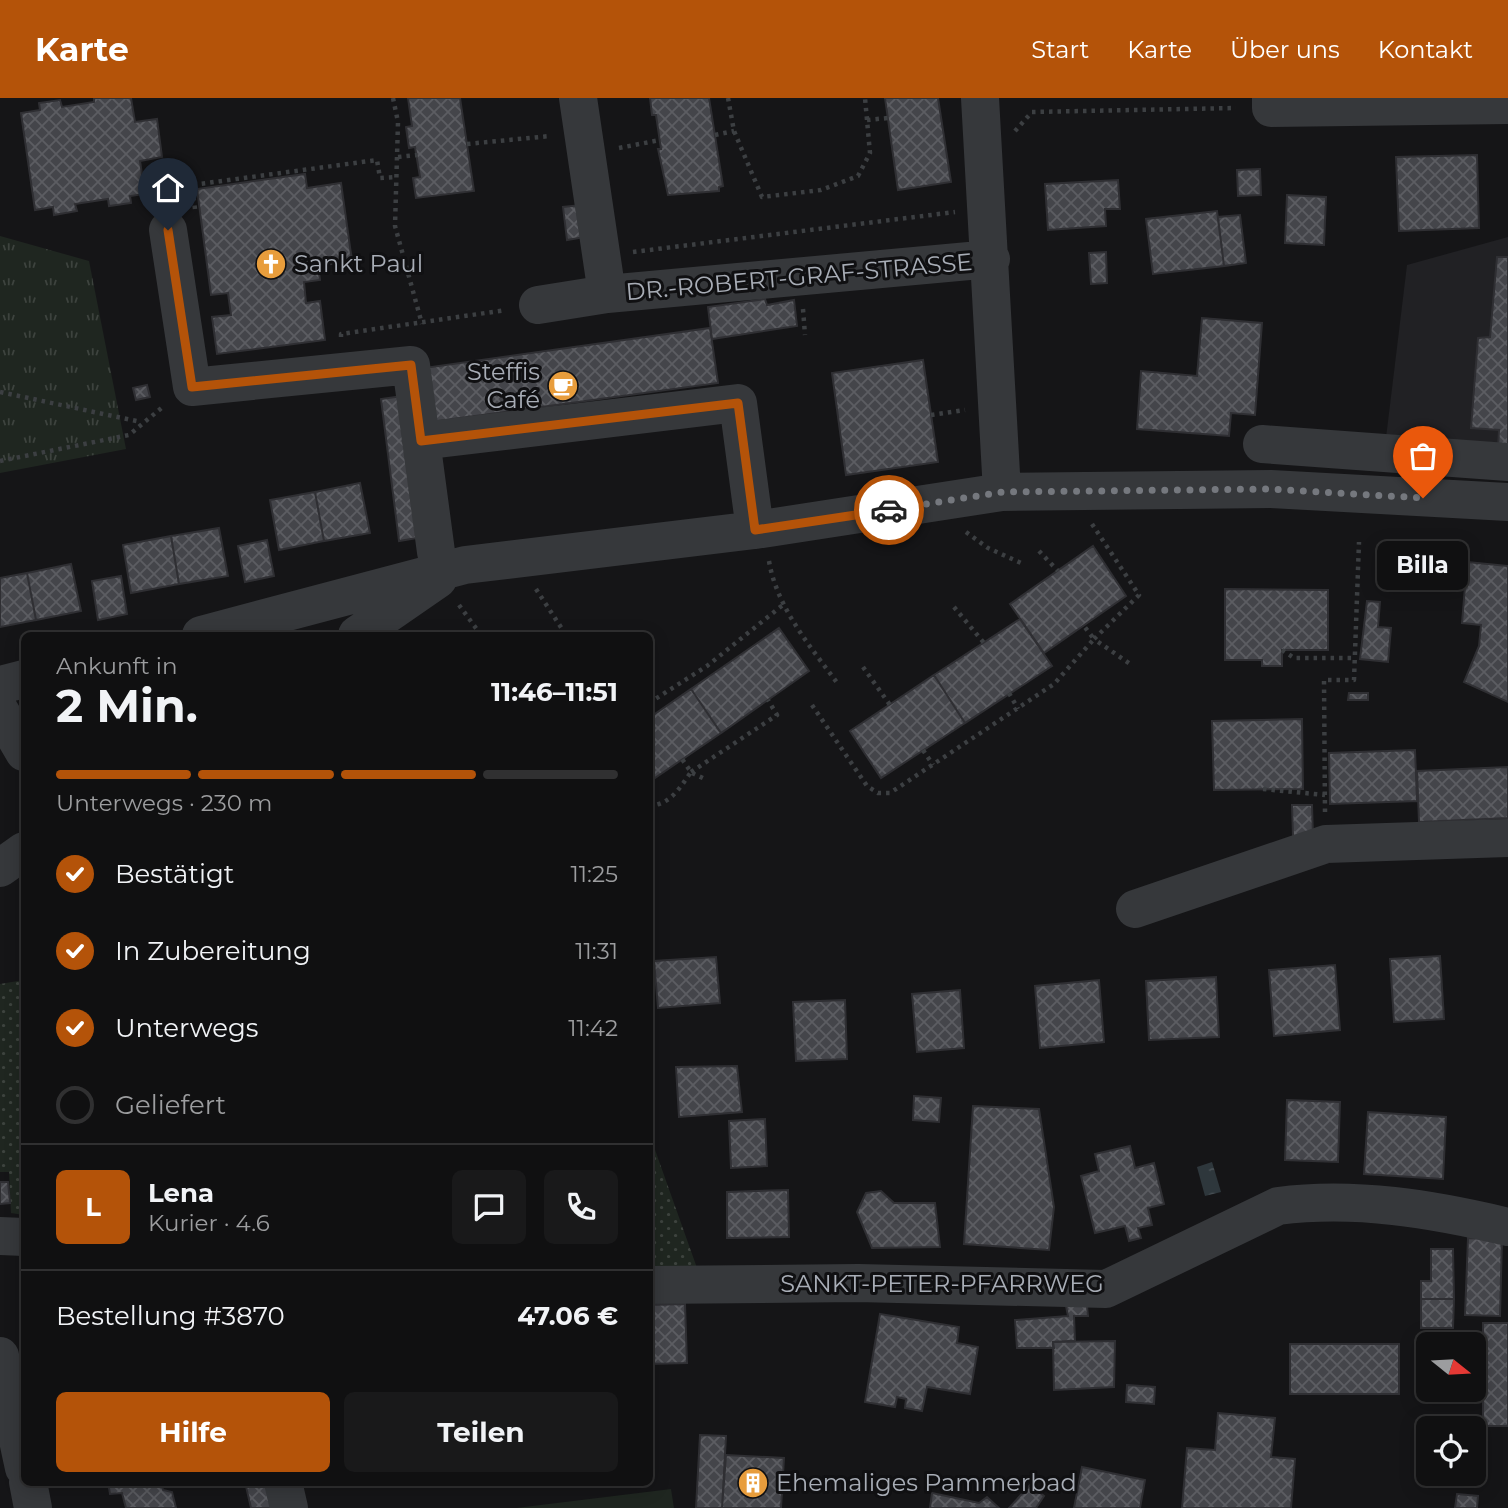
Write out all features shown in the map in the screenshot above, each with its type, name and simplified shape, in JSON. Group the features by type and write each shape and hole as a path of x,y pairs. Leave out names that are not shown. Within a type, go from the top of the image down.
{"street":[{"name":"DR.-ROBERT-GRAF-STRASSE","path":"980,98 1002,492"},
{"path":"1271,103 1508,105"},
{"name":"DR.-ROBERT-GRAF-STRASSE","path":"580,115 607,294"},
{"path":"168,230 192,387 411,365 436,552 441,570 438,579 362,632"},
{"name":"DR.-ROBERT-GRAF-STRASSE","path":"538,305 607,294 991,260"},
{"path":"421,441 738,403 762,542"},
{"path":"1262,444 1508,463"},
{"path":"212,632 441,570 762,542 1002,492 1271,489 1508,502"},
{"path":"0,685 21,680"},
{"path":"0,711 21,747"},
{"path":"1135,909 1326,844 1508,838"},
{"path":"0,868 21,853"},
{"name":"SANKT-PETER-PFARRWEG","path":"653,1285 858,1283 1106,1289 1278,1206 1306,1203 1439,1210 1508,1227"},
{"path":"0,1236 21,1237"},
{"path":"0,1356 21,1454"},
{"path":"28,1486 33,1508"},
{"path":"284,1486 289,1508"}],"path":[{"path":"393,98 398,122 395,226 422,324"},
{"path":"728,98 734,131 762,197 821,190 858,176 870,153 865,98"},
{"path":"983,164 1032,112 1271,103"},
{"path":"467,145 580,115"},
{"path":"867,120 888,118"},
{"path":"715,135 734,131"},
{"path":"398,157 417,155"},
{"path":"168,230 197,225 192,185 377,160 380,178 397,177"},
{"path":"601,256 987,208"},
{"path":"341,334 538,305"},
{"path":"0,392 141,422 129,435 0,461"},
{"path":"812,705 867,786 878,793 890,793 1018,709 1054,684 1094,639 1139,595 1087,516"},
{"path":"962,529 988,548 1021,563"},
{"path":"762,542 773,585 838,684"},
{"path":"1326,844 1324,680 1354,680 1352,658 1359,542"},
{"path":"1039,551 1058,571"},
{"path":"531,581 564,632"},
{"path":"653,700 707,666 784,604"},
{"path":"954,607 984,643"},
{"path":"1084,625 1094,639 1133,666"},
{"path":"1282,650 1294,658 1352,658"},
{"path":"863,667 890,705"},
{"path":"1009,693 1018,709"},
{"path":"653,806 660,805 674,796 691,772 777,715 768,700"},
{"path":"923,750 933,765"},
{"path":"682,759 691,772 707,780"},
{"path":"1263,789 1325,795"}],"shaded area":[{"path":"1508,237 1508,453 1385,446 1407,265"}],"green space":[{"path":"0,236 89,261 126,449 0,473"},
{"path":"21,980 21,1215 11,1213 9,1172 0,1172 0,984"},
{"path":"653,1144 697,1268 653,1269"},
{"path":"671,1489 674,1508 516,1508"}],"water":[{"path":"1212,1162 1221,1192 1205,1196 1197,1167"}],"building":[{"path":"94,98 131,98 135,122 157,119 162,157 140,161 145,194 130,196 131,203 109,206 108,199 75,204 77,211 54,215 53,207 35,210 21,113 40,110 39,103 60,100 62,107 94,102"},
{"path":"408,98 460,98 474,191 416,198 413,178 420,177 415,147 409,148 406,127 412,126"},
{"path":"650,98 709,98 723,186 719,187 719,191 668,195 658,149 661,149 656,115 652,115"},
{"path":"885,98 938,98 951,182 898,190"},
{"path":"1477,155 1479,228 1399,231 1396,157"},
{"path":"1260,169 1261,195 1238,196 1237,170"},
{"name":"Sankt Paul","path":"305,174 307,188 341,183 352,261 318,266 320,280 304,282 306,303 320,301 325,340 217,354 212,317 231,315 228,293 211,295 197,189"},
{"path":"1118,180 1120,209 1105,209 1106,226 1048,230 1045,184"},
{"path":"1287,195 1326,197 1324,245 1285,243"},
{"path":"581,205 585,237 567,240 563,207"},
{"path":"1217,211 1224,266 1153,274 1146,219"},
{"path":"1240,215 1246,263 1224,266 1218,217"},
{"path":"1106,252 1107,283 1091,284 1089,253"},
{"path":"1497,257 1508,257 1508,447 1498,447 1499,430 1471,428 1478,338 1490,337"},
{"path":"765,299 767,305 794,300 797,326 712,339 708,307"},
{"path":"1202,318 1262,323 1255,415 1231,413 1229,436 1137,429 1141,371 1197,376"},
{"path":"710,328 718,383 431,422 424,368"},
{"path":"923,360 938,462 846,475 832,373"},
{"path":"147,385 150,397 136,400 133,388"},
{"path":"410,395 429,536 399,541 381,399"},
{"path":"360,483 370,533 324,541 315,492"},
{"path":"315,492 324,541 279,550 270,500"},
{"path":"219,528 228,576 179,584 171,536"},
{"path":"171,536 179,584 131,593 123,545"},
{"path":"267,540 274,576 245,582 238,546"},
{"path":"1093,546 1126,596 1044,653 1010,604"},
{"path":"1467,562 1508,566 1508,702 1464,682 1479,646 1481,625 1462,623"},
{"path":"71,564 81,611 36,620 27,573"},
{"path":"27,573 36,620 0,627 0,578"},
{"path":"121,576 127,614 98,620 92,581"},
{"path":"1225,589 1328,590 1328,650 1282,650 1282,666 1262,666 1262,660 1225,660"},
{"path":"1367,601 1380,602 1378,627 1391,628 1388,662 1360,659"},
{"path":"1020,619 1052,666 965,723 934,675"},
{"path":"779,628 809,671 721,733 691,689"},
{"path":"934,675 965,723 881,778 850,731"},
{"path":"691,689 721,733 653,779 653,715"},
{"path":"1349,693 1368,693 1368,700 1348,700"},
{"path":"1302,719 1303,789 1214,790 1212,721"},
{"path":"1415,750 1417,801 1330,804 1329,753"},
{"path":"1508,767 1508,818 1419,822 1417,771"},
{"path":"1292,805 1312,805 1313,836 1293,836"},
{"path":"1440,956 1444,1019 1394,1022 1390,959"},
{"path":"716,957 720,1003 658,1008 654,961"},
{"path":"1335,965 1340,1030 1274,1036 1269,970"},
{"path":"1216,977 1219,1037 1149,1040 1146,981"},
{"path":"1099,980 1104,1042 1040,1048 1035,986"},
{"path":"960,990 964,1048 917,1052 912,994"},
{"path":"845,1000 847,1059 796,1061 793,1002"},
{"path":"737,1066 742,1112 679,1117 676,1067"},
{"path":"914,1096 941,1098 939,1122 913,1120"},
{"path":"1287,1100 1340,1102 1338,1162 1285,1160"},
{"path":"973,1106 1039,1109 1054,1207 1049,1250 964,1244"},
{"path":"1368,1112 1446,1117 1443,1179 1364,1174"},
{"path":"765,1119 767,1166 731,1168 729,1121"},
{"path":"1130,1146 1135,1168 1154,1163 1164,1204 1148,1208 1152,1225 1138,1228 1141,1238 1129,1241 1125,1226 1095,1233 1081,1176 1099,1171 1095,1154"},
{"path":"0,1182 8,1182 10,1203 0,1204"},
{"path":"788,1190 789,1237 727,1238 727,1192"},
{"path":"881,1191 894,1203 935,1203 940,1247 872,1248 857,1212 866,1193"},
{"path":"1468,1238 1502,1239 1500,1316 1465,1315"},
{"path":"1431,1249 1453,1249 1454,1299 1421,1299 1421,1281 1431,1281"},
{"path":"1421,1299 1454,1299 1453,1328 1421,1328"},
{"path":"685,1304 687,1363 653,1364 653,1305"},
{"path":"1066,1306 1087,1306 1088,1316 1074,1316 1075,1341 1053,1342 1054,1348 1017,1348 1015,1320 1068,1316"},
{"path":"880,1314 959,1327 957,1343 978,1347 970,1394 927,1387 922,1411 905,1408 906,1399 897,1397 895,1407 865,1402"},
{"path":"1483,1323 1508,1323 1508,1426 1486,1426 1486,1416 1483,1416 1483,1402 1486,1402 1486,1332 1483,1332"},
{"path":"1115,1341 1114,1387 1054,1390 1053,1342"},
{"path":"1290,1344 1399,1344 1399,1394 1290,1394"},
{"path":"1127,1385 1155,1387 1154,1404 1126,1402"},
{"path":"1218,1413 1275,1418 1271,1457 1295,1459 1291,1508 1182,1508 1187,1448 1215,1450"},
{"path":"700,1435 726,1436 722,1508 696,1508"},
{"name":"Ehemaliges Pammerbad","path":"726,1455 784,1458 781,1508 722,1508"},
{"path":"1082,1467 1145,1480 1140,1508 1074,1508"},
{"path":"1030,1485 1044,1496 1036,1508 1009,1508"},
{"path":"109,1486 162,1486 163,1490 172,1492 176,1508 126,1508 122,1493 110,1494"},
{"path":"246,1486 270,1486 274,1508 251,1508"},
{"path":"932,1493 979,1503 987,1497 999,1508 930,1508"},
{"path":"1457,1494 1478,1496 1477,1508 1455,1508"}],"way so far":[{"path":"889,510 1002,492 1271,489 1423,498"}],"place":[{"name":"Sankt Paul","path":"271,264"},
{"name":"Steffis Café","path":"563,386"},
{"name":"Billa","path":"1423,498"},
{"name":"Ehemaliges Pammerbad","path":"753,1483"}],"route":[{"path":"168,230 192,387 411,365 421,441 738,403 755,530 889,510"}]}
